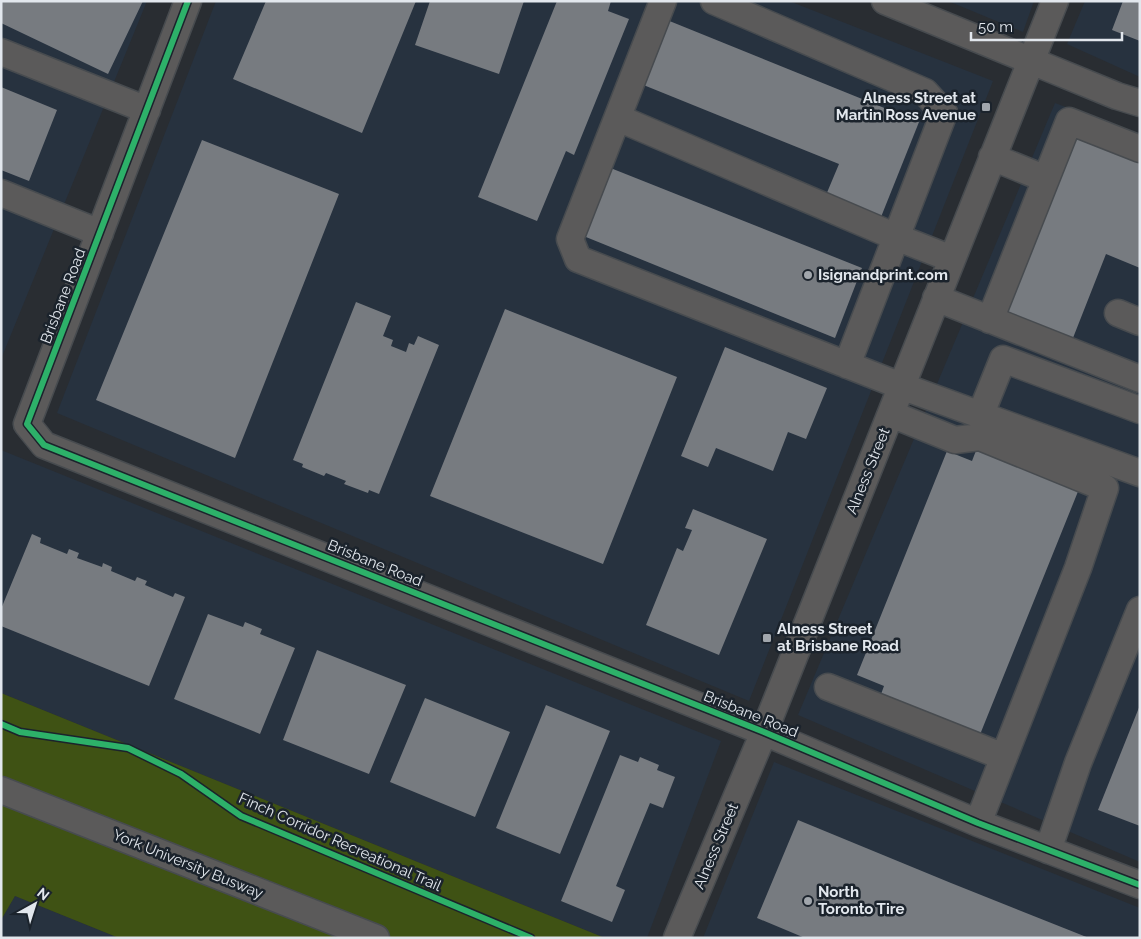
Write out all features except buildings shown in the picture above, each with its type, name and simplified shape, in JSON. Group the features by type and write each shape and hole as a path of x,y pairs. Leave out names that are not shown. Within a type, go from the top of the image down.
{"street":[{"name":"Brisbane Road","path":"188,1 27,424 44,445 764,732 978,823 1140,885"},
{"path":"663,1 570,239 578,258 901,386 1140,473"},
{"path":"714,1 925,92 944,113 847,365"},
{"path":"885,1 1128,100 1103,135"},
{"name":"Alness Street","path":"677,938 764,732 1055,1"},
{"path":"1,52 147,110"},
{"path":"618,118 952,258"},
{"path":"990,320 1069,121 1140,149"},
{"path":"992,157 1046,179"},
{"path":"1,193 100,233"},
{"path":"936,298 1140,379"},
{"path":"980,416 1003,359 1140,410"},
{"path":"891,414 955,440 980,437 1105,488 1078,568 978,823"},
{"path":"1048,850 1078,763 1140,610"},
{"path":"828,687 1004,757"},
{"name":"York University Busway","path":"1,790 376,938"}],"shaded area":[{"path":"1,1 147,1 1,359"},
{"path":"216,1 789,1 993,81 749,701 57,413"},
{"path":"948,1 1034,1 1023,32"},
{"path":"1085,1 1140,1 1140,77 1067,44"},
{"path":"1055,103 1140,135 1140,862 798,715"},
{"path":"1,450 721,741 647,938 605,938 1,693"},
{"path":"774,762 1140,908 1140,938 703,938"},
{"path":"15,896 119,938 1,938 1,920"}],"green space":[{"path":"1,693 605,938 119,938 15,896 1,920"}],"cycle path":[{"path":"188,1 27,424 44,445 764,732 978,823 1140,885"},
{"name":"Finch Corridor Recreational Trail","path":"1,724 20,732 128,748 181,774 241,816 531,938"}],"place":[{"name":"Alness Street at Martin Ross Avenue","path":"986,107"},
{"name":"Isignandprint.com","path":"808,275"},
{"name":"Alness Street at Brisbane Road","path":"767,638"},
{"name":"North Toronto Tire","path":"808,901"}]}
